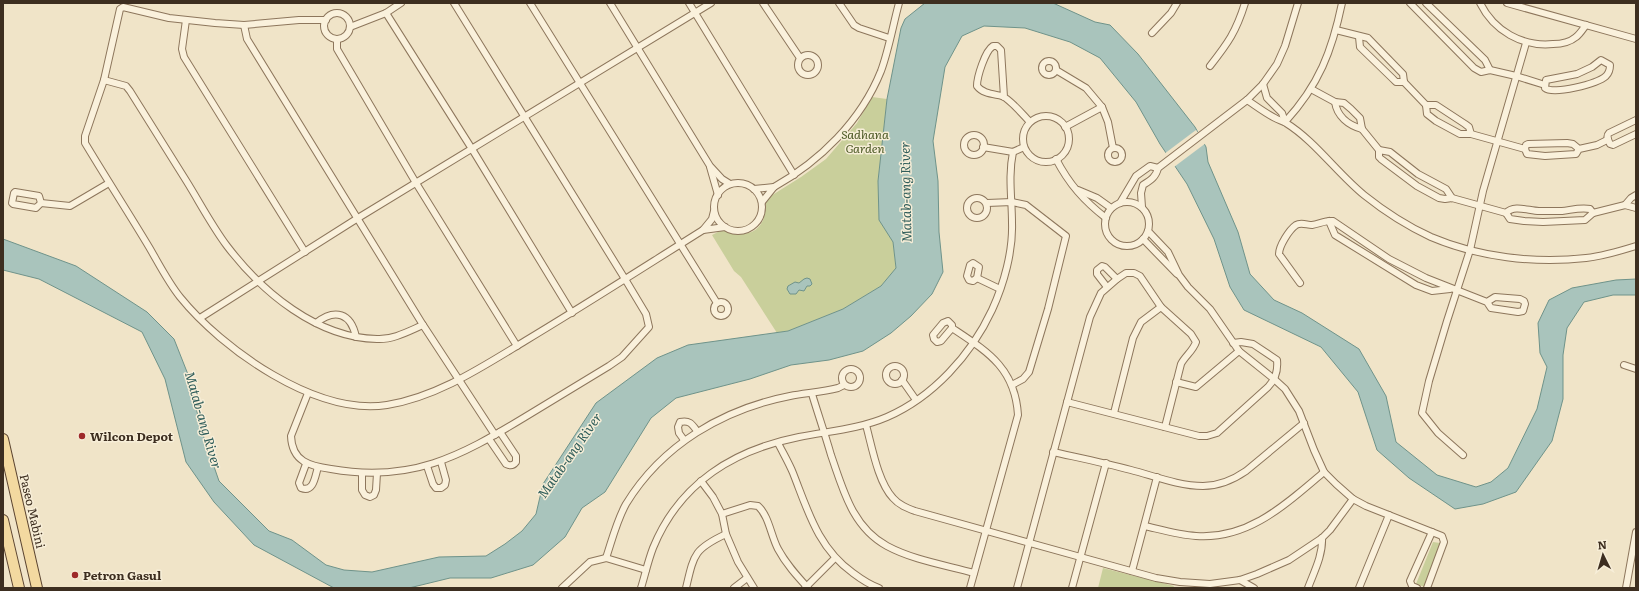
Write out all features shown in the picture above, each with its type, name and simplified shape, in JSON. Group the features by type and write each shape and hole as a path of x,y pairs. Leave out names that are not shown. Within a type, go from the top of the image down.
{"main road":[{"name":"Paseo Mabini","path":"3,439 37,588"},
{"path":"3,520 19,588"}],"street":[{"path":"350,27 386,13 401,3"},
{"path":"308,393 291,436 291,444 295,452 306,464 362,473 402,471 441,462 465,452 495,436 609,366 622,356 646,332 649,327 648,320 625,279 454,3"},
{"path":"530,3 717,303"},
{"path":"610,3 710,166 722,179 730,184"},
{"path":"689,3 794,175"},
{"path":"200,318 358,218 711,3"},
{"path":"763,3 800,58"},
{"path":"839,3 854,25 889,38"},
{"path":"703,230 725,227 738,231 752,227 760,216 762,202 774,187 814,161 853,119 872,89 881,70 899,3"},
{"path":"1152,33 1171,13 1177,3"},
{"path":"1210,66 1229,42 1240,18 1244,3"},
{"path":"1120,203 1136,176 1150,166 1158,168 1169,161 1247,100 1263,84 1277,64 1285,46 1298,3"},
{"path":"1285,122 1311,89 1321,72 1336,30 1342,3"},
{"path":"1410,3 1474,68 1481,72 1490,70 1516,76 1545,85 1545,88 1548,90 1580,86 1605,77 1609,71 1610,65 1601,60 1592,67 1577,74 1546,80 1545,85"},
{"path":"1426,3 1485,60 1490,70"},
{"path":"1480,3 1496,26 1526,43 1549,44 1567,42 1576,37 1586,25"},
{"path":"1507,3 1636,39"},
{"path":"326,20 305,19 244,25 169,18 122,7 120,9 104,80 85,136 85,143 179,296 223,340 246,358 277,378 308,393 341,403 364,406 384,406 406,401 432,392 460,380 517,346 703,230 712,219 714,204 724,187 730,184 747,184 754,189 762,202"},
{"path":"386,13 472,149 572,313"},
{"path":"340,14 347,19 350,27 349,33 345,37 337,39 332,38 328,34 325,26 326,20 332,15 340,14"},
{"path":"186,20 182,50 184,57 305,252"},
{"path":"244,25 247,39 423,325 495,436 506,464 510,466 514,464 516,462 516,456 495,436"},
{"path":"1336,30 1359,37 1368,38 1374,43 1403,74 1404,82 1426,105 1427,114 1449,129 1464,135 1471,134 1525,149 1527,154 1545,156 1576,154 1579,149 1597,145 1607,140"},
{"path":"1359,37 1360,47 1396,82 1404,82"},
{"path":"337,39 337,49 416,183 517,346"},
{"path":"1463,455 1438,433 1422,414 1431,373 1454,290 1470,250 1479,206 1526,43"},
{"path":"1004,97 1000,50 997,46 993,46 989,48 977,86 991,94 1004,97 1030,122"},
{"path":"1056,70 1086,88 1102,107 1108,122 1113,148"},
{"path":"104,80 126,86 226,245 258,282 293,310 316,323 338,332 356,337 378,340 392,338 423,325"},
{"path":"1263,84 1267,98 1282,113 1285,122"},
{"path":"1311,89 1335,102 1344,103 1351,108 1360,118 1362,128 1379,150 1379,157 1417,186 1442,199 1452,198 1506,213 1508,217 1513,219 1543,222 1585,220 1593,213 1625,205 1636,208"},
{"path":"1247,100 1276,119 1285,122 1363,194 1394,217 1431,236 1470,250 1518,258 1552,260 1586,258 1636,246"},
{"path":"1335,102 1338,113 1350,124 1362,128"},
{"path":"1426,105 1436,105 1466,124 1469,127 1471,134"},
{"path":"1065,127 1102,107"},
{"path":"1041,117 1053,117 1060,121 1065,127 1069,141 1067,149 1062,155 1049,162 1041,162 1028,154 1024,147 1023,133 1030,122 1041,117"},
{"path":"1636,120 1609,133 1607,135 1607,140 1613,145 1636,134"},
{"path":"1525,149 1528,144 1567,142 1573,144 1579,149"},
{"path":"983,147 1013,152 1024,147"},
{"path":"1379,150 1390,152 1418,174 1446,189 1452,198"},
{"path":"641,588 659,535 672,512 686,494 701,481 742,455 762,447 778,442 866,425 888,417 916,400 950,372 973,342 993,309 1000,289 1011,244 1012,202 1010,170 1013,152"},
{"path":"1056,159 1066,177 1078,190 1082,199 1106,218"},
{"path":"710,166 718,195"},
{"path":"1142,207 1141,193 1143,185 1157,175 1158,168"},
{"path":"41,203 70,206 109,183"},
{"path":"754,189 774,187"},
{"path":"1078,190 1097,198 1111,208"},
{"path":"15,192 39,196 41,203 36,208 12,203 15,192"},
{"path":"1625,205 1636,195"},
{"path":"987,203 1020,202 1032,208 1066,236 1029,372 1023,379 1012,386"},
{"path":"1132,202 1142,207 1148,214 1150,222 1148,231 1143,240 1130,246 1116,243 1107,232 1105,225 1106,218 1111,208 1120,203 1132,202"},
{"path":"1506,213 1510,209 1515,208 1538,211 1560,211 1582,208 1590,209 1593,213"},
{"path":"714,211 719,221 725,227"},
{"path":"1329,221 1335,235 1416,286 1432,291 1454,290"},
{"path":"1300,283 1279,254 1281,244 1296,225 1312,225 1333,221 1389,259 1454,290 1487,302 1491,308 1518,312 1523,311 1525,304 1524,301 1520,299 1496,297 1487,302"},
{"path":"1148,231 1168,252 1179,275"},
{"path":"1143,240 1179,275 1188,287 1210,309 1239,351 1286,389 1294,401 1324,472 1353,499 1442,536 1444,542 1427,588"},
{"path":"1107,287 1097,274 1097,270 1102,266 1105,267 1117,279"},
{"path":"1017,588 1090,317 1101,293 1126,273 1134,273 1140,276 1161,307 1191,334 1196,342 1194,348 1183,359 1165,427"},
{"path":"977,278 1000,289"},
{"path":"1114,413 1133,338 1141,322 1161,307"},
{"path":"316,323 331,314 344,316 354,326 356,337"},
{"path":"952,328 973,342 996,361 1004,370 1012,386 1017,402 1018,415 970,588"},
{"path":"1067,402 1199,436 1207,436 1217,433 1268,387 1274,379 1277,364 1274,358 1253,344 1241,342 1234,343"},
{"path":"1176,382 1196,387 1239,351"},
{"path":"1624,365 1636,368"},
{"path":"902,380 916,400"},
{"path":"606,558 616,526 629,500 644,478 662,458 684,440 697,431 726,416 745,409 789,396 812,394 838,388 844,385"},
{"path":"812,394 844,495 859,523 874,538 904,554 974,573"},
{"path":"684,440 679,433 678,427 680,422 686,421 692,424 697,431"},
{"path":"1054,452 1106,463 1188,485 1204,486 1220,484 1231,480 1246,471 1304,423"},
{"path":"866,425 882,480 894,499 903,506 915,511 1179,585 1210,584 1240,580 1270,570 1289,560 1322,538 1330,530 1353,499"},
{"path":"778,442 820,539 835,558 863,580 879,588"},
{"path":"427,466 433,484 436,488 441,488 445,485 446,480 441,462"},
{"path":"1072,588 1106,463"},
{"path":"306,464 299,483 301,488 309,489 312,486 318,467"},
{"path":"1145,526 1168,532 1196,536 1209,536 1235,532 1266,518 1282,508 1324,472"},
{"path":"362,473 362,490 365,495 370,497 374,495 376,490 376,473"},
{"path":"1132,571 1157,477"},
{"path":"701,481 714,497 722,514 726,534 738,562 754,588"},
{"path":"722,514 750,505 758,506 778,549 793,572 807,587 835,558"},
{"path":"1359,588 1389,515"},
{"path":"1417,588 1412,586 1410,581 1432,532"},
{"path":"1626,588 1636,532"},
{"path":"686,588 692,562 697,551 708,542 726,534"},
{"path":"1308,588 1321,554 1322,538"},
{"path":"562,588 590,562 606,558 646,570"},
{"path":"734,588 747,578"},
{"path":"1240,580 1254,588"}],"green space":[{"name":"Sadhana Garden","path":"872,97 887,99 878,181 879,219 893,242 896,269 881,286 843,309 788,331 777,333 741,277 734,271 712,235 722,230 741,234 749,233 755,230 764,218 766,199 826,159 857,123"},
{"path":"1433,542 1440,543 1425,587 1416,584"},
{"path":"1103,568 1174,586 1173,588 1098,588"}],"water":[{"name":"Matab-ang River","path":"925,3 1053,3 1095,22 1110,25 1138,54 1195,127 1206,147 1208,162 1238,232 1250,274 1274,300 1302,313 1359,349 1386,396 1396,442 1437,475 1476,487 1491,482 1508,468 1537,409 1547,367 1540,353 1538,323 1549,300 1572,288 1616,280 1636,279 1636,295 1613,295 1584,302 1567,328 1563,355 1563,399 1552,441 1516,492 1483,504 1455,509 1409,478 1377,450 1358,392 1321,347 1244,310 1230,287 1214,239 1187,184 1160,144 1136,102 1100,58 1070,42 1025,28 984,26 962,36 945,67 933,141 938,181 939,232 943,272 932,294 911,316 891,333 863,351 829,360 791,365 750,379 676,398 651,418 605,492 582,508 565,537 533,565 491,578 450,578 409,588 334,588 254,545 214,502 186,462 165,379 142,332 39,279 3,270 3,239 76,266 147,312 174,339 189,377 201,429 219,481 269,531 292,540 326,565 344,570 372,572 439,557 486,556 522,531 536,514 543,484 596,403 657,358 688,345 788,331 843,309 881,286 896,268 893,242 879,220 878,181 887,99 901,28 905,19"},
{"path":"807,278 810,279 812,284 810,286 807,286 804,291 799,290 796,294 790,294 787,289 788,286 795,282 799,283"}],"pier":[{"path":"1196,130 1206,143 1174,167 1164,154"}],"place":[{"name":"Wilcon Depot","path":"82,436"},
{"name":"Petron Gasul","path":"75,575"}]}
